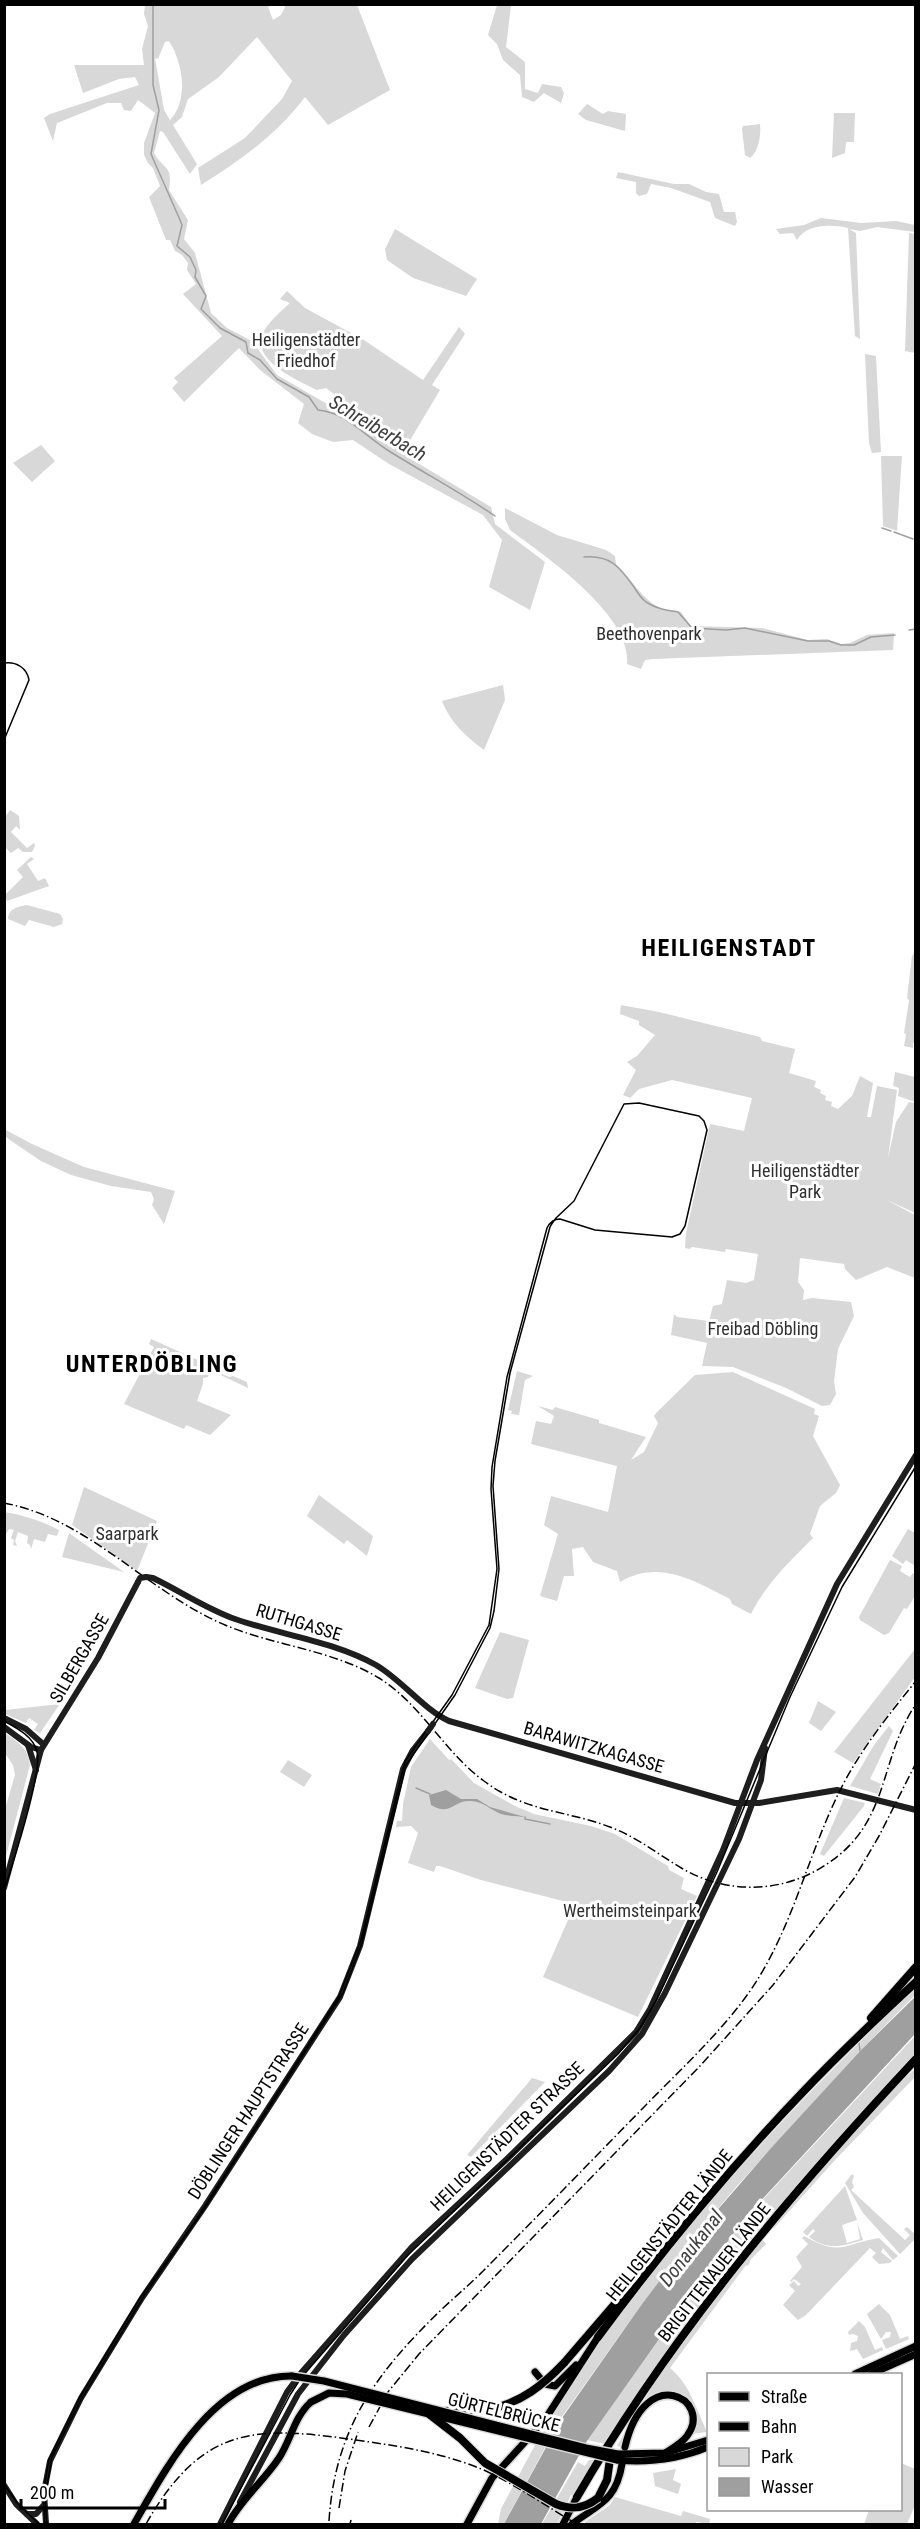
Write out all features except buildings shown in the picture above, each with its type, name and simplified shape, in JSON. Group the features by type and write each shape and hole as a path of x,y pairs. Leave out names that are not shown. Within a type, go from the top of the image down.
{"highway":[{"path":"835,2059 915,1968"},
{"name":"HEILIGENSTÄDTER LÄNDE","path":"598,2337 687,2223 794,2101 915,1982"},
{"name":"BRIGITTENAUER LÄNDE","path":"578,2497 679,2340 761,2232 915,2059"},
{"path":"442,2411 481,2410 512,2403 537,2389 564,2362 687,2223"},
{"path":"429,2414 455,2433 485,2463 556,2504 578,2508 598,2498 607,2480 614,2438"}],"main road":[{"name":"HEILIGENSTÄDTER STRASSE","path":"220,2524 287,2392 301,2373 412,2247 508,2158 636,2032 650,2009 697,1907 767,1739 837,1584 915,1455"},
{"name":"RUTHGASSE","path":"141,1579 153,1578 236,1619 344,1652 375,1665 402,1682 439,1716"},
{"name":"SILBERGASSE","path":"4,1888 42,1747 92,1668 141,1579"},
{"name":"DÖBLINGER HAUPTSTRASSE","path":"46,2524 44,2505 52,2454 81,2398 142,2298 200,2214 340,1997 360,1946 404,1769 413,1750 439,1716"},
{"name":"BARAWITZKAGASSE","path":"439,1716 549,1751 742,1803 753,1804 837,1790 915,1810"},
{"path":"4,1718 26,1729 42,1747"},
{"path":"4,1726 28,1745 42,1747"},
{"name":"HEILIGENSTÄDTER STRASSE","path":"228,2524 298,2394 338,2342 412,2259 609,2070 642,2034 665,1993 735,1850 761,1780 767,1739"},
{"path":"28,1745 36,1771"},
{"name":"HEILIGENSTÄDTER LÄNDE","path":"467,2524 492,2478 544,2421 598,2337"},
{"path":"857,2373 915,2346"},
{"path":"873,2373 915,2355"},
{"path":"535,2372 545,2384 555,2386 583,2360"},
{"name":"GÜRTELBRÜCKE","path":"134,2524 160,2478 190,2436 212,2412 250,2385 271,2377 292,2376 313,2379 442,2411 619,2460 665,2453 707,2440"},
{"name":"GÜRTELBRÜCKE","path":"240,2503 277,2462 298,2419 311,2402 323,2395 341,2393 619,2460 668,2459 707,2447"},
{"path":"625,2447 632,2426 647,2403 660,2395 673,2394 689,2405 693,2421 685,2439 665,2453"},
{"path":"572,2524 611,2496 618,2483 619,2460"},
{"path":"4,2485 13,2500 37,2524"},
{"name":"BRIGITTENAUER LÄNDE","path":"563,2524 578,2497"},
{"path":"27,2514 36,2514 44,2505"}],"green space":[{"path":"145,5 273,5 268,7 273,20 281,15 286,5 357,5 390,90 328,125 305,97 294,111 257,146 201,185 198,168 245,138 282,99 292,81 257,37 219,77 188,99 182,117 173,125 197,164 190,174 163,132 160,131 154,153 167,168 170,176 169,190 188,220 184,239 195,253 211,313 227,328 252,341 277,375 348,416 416,462 491,507 495,524 545,562 530,610 489,587 502,540 483,515 389,464 353,440 333,442 312,434 298,423 304,404 260,370 239,348 184,402 172,388 178,382 174,378 222,336 183,294 196,284 187,270 188,263 182,255 175,251 170,240 166,240 149,197 160,186 153,168 144,155 144,143 155,113 138,100 131,111 124,110 121,103 107,103 57,123 53,141 44,118 50,114 139,85 135,77 119,79 83,93 74,65 144,65 142,49 148,26 144,14","holes":["169,41 180,70 182,92 176,112 170,120 164,110 155,58 158,59 165,42"]},
{"path":"497,5 511,5 506,47 525,62 525,89 538,93 542,84 561,87 564,93 561,103 544,93 534,102 522,97 520,75 503,60 497,44 488,35"},
{"path":"587,104 603,114 608,111 626,114 625,131 586,120 578,114"},
{"path":"834,113 855,113 854,142 846,142 845,153 832,158"},
{"path":"760,124 759,143 750,158 745,155 742,129 743,126"},
{"path":"618,172 674,184 689,184 706,192 719,194 724,212 735,212 737,222 735,226 715,218 710,202 671,188 651,184 647,194 639,196 636,193 636,182 616,178"},
{"path":"821,218 861,223 896,221 915,225 915,232 877,227 860,231 849,229 856,233 860,339 855,336 848,228 820,226 806,231 797,240 793,233 780,234 776,229 804,225"},
{"path":"395,229 477,279 466,296 413,278 387,260 385,249"},
{"path":"909,233 915,234 915,353 905,351"},
{"name":"Heiligenstädter Friedhof","path":"287,291 305,308 364,340 423,380 459,327 465,334 432,385 440,390 406,447 373,419 354,409 326,388 317,390 279,369 270,361 261,344 262,335 270,322 290,303 280,299"},
{"path":"865,354 876,356 881,452 872,453 869,443"},
{"path":"41,445 55,461 32,482 13,463"},
{"path":"881,456 902,456 897,531 883,526"},
{"name":"Beethovenpark","path":"505,508 557,535 606,550 615,556 616,564 648,600 662,609 681,612 691,626 762,628 808,640 827,639 841,644 850,643 867,635 894,633 893,650 653,659 645,660 641,669 627,664 625,645 616,626 584,588 510,530 505,519"},
{"path":"503,685 505,700 484,750 459,728 449,716 442,701"},
{"path":"10,810 19,816 20,830 16,826 11,832 27,848 34,843 32,852 23,852 18,848 11,853 5,847 5,817"},
{"path":"31,857 34,859 27,864 38,881 45,878 49,886 7,901 5,895 23,877 17,870"},
{"path":"27,905 60,914 63,919 62,924 54,927 29,920 25,926 8,919 12,910"},
{"path":"915,952 916,1043 913,1043 913,1048 904,1046 906,1034 904,1033 912,956"},
{"name":"Heiligenstädter Park","path":"621,1005 760,1037 762,1041 795,1049 789,1073 816,1081 814,1087 821,1090 820,1093 826,1096 825,1100 832,1102 831,1106 838,1109 852,1096 860,1076 873,1083 867,1117 871,1117 877,1086 897,1090 888,1158 896,1122 909,1102 915,1103 915,1213 885,1199 915,1215 915,1278 887,1267 856,1280 845,1269 844,1264 800,1258 798,1282 804,1290 803,1300 812,1298 851,1302 854,1316 838,1349 834,1381 836,1394 830,1405 822,1406 786,1388 733,1367 702,1366 707,1343 671,1335 674,1314 677,1317 709,1321 713,1306 722,1304 727,1280 746,1283 754,1280 758,1254 726,1249 725,1252 685,1248 686,1233 710,1124 744,1131 752,1098 672,1080 639,1089 630,1098 623,1095 636,1070 627,1062 637,1056 655,1035 639,1025 639,1021 620,1014"},
{"path":"895,1072 915,1077 915,1102 898,1096 899,1088 893,1086"},
{"path":"4,1129 84,1167 175,1191 164,1224 152,1205 154,1199 151,1192 111,1186 71,1175 41,1161 10,1140 5,1136"},
{"path":"151,1339 218,1369 218,1372 229,1377 233,1376 247,1382 248,1388 210,1370 208,1377 203,1378 197,1401 231,1415 210,1435 186,1425 184,1429 124,1404 154,1347 149,1344"},
{"path":"517,1371 533,1376 525,1380 519,1415 511,1414 512,1411 508,1410"},
{"path":"733,1372 815,1409 814,1414 819,1416 813,1436 840,1485 836,1493 820,1506 810,1534 813,1538 771,1583 751,1614 732,1604 730,1599 677,1575 649,1572 620,1582 617,1571 593,1562 583,1547 572,1549 574,1576 564,1576 557,1601 540,1596 558,1534 544,1525 551,1496 608,1512 617,1466 531,1444 536,1421 551,1424 554,1416 538,1406 553,1410 555,1407 646,1437 631,1460 644,1452 658,1423 654,1416 657,1412 695,1375"},
{"name":"Saarpark","path":"84,1487 157,1521 137,1571 72,1525"},
{"path":"319,1495 373,1536 367,1556 347,1540 344,1544 307,1516"},
{"path":"4,1512 39,1521 59,1530 57,1536 48,1534 45,1542 34,1539 31,1549 27,1543 28,1536 18,1532 15,1541 17,1546 13,1545 14,1540 11,1538 14,1530 9,1529 5,1536"},
{"path":"908,1529 915,1533 915,1566 906,1560 903,1564 892,1556"},
{"name":"Saarpark","path":"69,1533 124,1572 62,1557"},
{"path":"890,1560 902,1566 900,1571 910,1577 913,1573 915,1575 915,1596 907,1609 904,1608 889,1633 884,1635 860,1620 859,1617"},
{"path":"500,1632 529,1640 513,1698 507,1699 475,1688"},
{"path":"915,1649 915,1677 853,1763 834,1752"},
{"path":"818,1701 836,1712 821,1731 809,1723"},
{"path":"60,1704 40,1733 34,1730 38,1724 29,1718 26,1723 5,1714 5,1710"},
{"path":"889,1726 893,1731 870,1779 881,1784 878,1794 850,1786 874,1745"},
{"path":"5,1733 25,1750 30,1765 5,1860 5,1809 15,1775 13,1765 5,1753"},
{"name":"Wertheimsteinpark","path":"430,1739 474,1783 515,1806 534,1814 591,1826 615,1834 684,1878 681,1889 697,1896 638,2017 543,1977 575,1904 481,1880 440,1866 436,1866 434,1872 408,1863 418,1833 411,1826 396,1827 397,1821 402,1821 403,1804 411,1767"},
{"path":"288,1760 312,1775 304,1787 280,1772"},
{"path":"844,1798 865,1803 824,1856 820,1854"},
{"path":"915,1988 915,1995 862,2049 737,2186 642,2304 561,2418 504,2524 498,2524 501,2509 558,2404 583,2364 633,2296 670,2249 748,2159 830,2072"},
{"path":"915,2036 915,2056 771,2217 606,2444 587,2440 743,2221"},
{"path":"915,2069 915,2077 774,2228 771,2226 858,2125"},
{"path":"532,2078 545,2082 471,2157 467,2155"},
{"path":"852,2174 854,2187 851,2190 905,2240 910,2235 904,2229 907,2227 915,2234 915,2239 900,2254 863,2213 845,2183"},
{"path":"845,2186 857,2220 842,2225 847,2243 860,2239 857,2222 863,2240 842,2245 829,2246 809,2237 815,2231 813,2229 807,2236 803,2232"},
{"path":"804,2236 835,2247 879,2238 898,2256 893,2260 883,2248 881,2252 892,2261 879,2264 872,2257 876,2253 870,2248 806,2315 798,2320 783,2305 795,2291 789,2285 794,2281 798,2286 801,2284 794,2279 790,2281 802,2267 796,2257 808,2244 802,2238"},
{"path":"761,2238 766,2244 751,2259 748,2266 746,2265 670,2368 687,2389 707,2432 691,2434 694,2428 683,2397 661,2393 644,2406 623,2447 617,2446 662,2370"},
{"path":"879,2304 890,2315 900,2339 908,2336 909,2339 886,2349 882,2340 890,2337 891,2332 886,2332 881,2339 867,2314"},
{"path":"859,2321 865,2327 875,2350 882,2347 883,2350 863,2359 857,2349 850,2351 851,2343 857,2341 858,2336 849,2335 848,2332"},
{"path":"589,2460 596,2460 575,2496 571,2495 557,2524 542,2524 578,2462 585,2466"},
{"path":"902,2463 915,2469 915,2505 907,2524 864,2524 869,2511 902,2511"},
{"path":"676,2469 673,2480 681,2484 678,2494 655,2486 653,2473"},
{"path":"615,2497 681,2516 683,2511 710,2519 709,2524 696,2522 695,2524 586,2524 585,2522 610,2505"}],"water":[{"path":"446,1790 461,1799 477,1799 490,1807 525,1817 501,1814 475,1801 465,1801 447,1809 431,1805 429,1795"},
{"name":"Donaukanal","path":"915,1997 915,2034 743,2220 587,2441 541,2524 504,2524 562,2418 642,2304 687,2245 772,2147 862,2049"}],"waterway":[{"name":"Schreiberbach","path":"153,4 153,85 159,110 151,154 182,225 177,246 190,257 196,270 195,277 206,296 201,309 220,328 246,342 248,353 260,360 277,379 309,397 318,410 347,420 389,451 495,516"},
{"path":"882,528 891,531"},
{"path":"894,532 913,539"},
{"name":"Schreiberbach","path":"584,557 601,558 613,563 624,573 646,602 658,608 678,612 692,628 726,630 745,628 808,641 829,641 841,645 854,645 871,637 895,635"},
{"name":"Schreiberbach","path":"909,630 916,629"},
{"path":"416,1788 430,1794"},
{"path":"525,1817 525,1819 550,1824"},
{"path":"859,2043 860,2051"}],"tram line":[{"path":"4,663 20,666 26,672 29,680 4,740"},
{"path":"45,2524 43,2494 49,2459 80,2397 140,2298 194,2223 339,1996 361,1940 405,1761 452,1695 489,1625 497,1569 491,1489 492,1467 507,1377 547,1228 552,1221 554,1220 560,1219 595,1230 672,1237 680,1234 685,1226 707,1130 704,1121 699,1116 639,1103 624,1104 574,1201 554,1220 550,1227 510,1373 495,1461 493,1486 499,1569 490,1628 455,1695 406,1765 362,1943 343,1993 203,2211 144,2296 81,2400 52,2457 45,2497 47,2524"},
{"path":"222,2524 301,2378 408,2255 618,2054 640,2028 657,1999 717,1872 790,1697 842,1587 916,1466"},
{"path":"4,1721 24,1733 32,1742 37,1752 38,1763 26,1820 4,1891"},
{"path":"4,2484 18,2504 39,2524"}],"railway":[{"path":"4,1503 35,1511 63,1524 91,1540 197,1611 225,1625 323,1654 379,1678 408,1701 470,1769 499,1791 530,1805 593,1821 620,1831 683,1869 719,1883 756,1887 793,1881 827,1864 848,1847 863,1829 873,1810 895,1747 916,1704"},
{"path":"329,2521 333,2488 350,2430 363,2404 397,2356 695,2056 742,2002 758,1979 783,1930 842,1786 871,1739 916,1681"},
{"path":"369,2427 388,2392 419,2354 699,2067 773,1985 855,1877 879,1836 916,1763"},
{"path":"339,2508 345,2471 358,2432"},
{"path":"146,2524 168,2491 190,2466 213,2449 237,2439 264,2434 293,2433 394,2446 456,2460 498,2477 577,2524"},
{"path":"350,2524 351,2520"}],"district":[{"name":"HEILIGENSTADT","path":"729,948"},
{"name":"UNTERDÖBLING","path":"152,1364"}],"park label":[{"name":"Freibad Döbling","path":"763,1328"}]}
